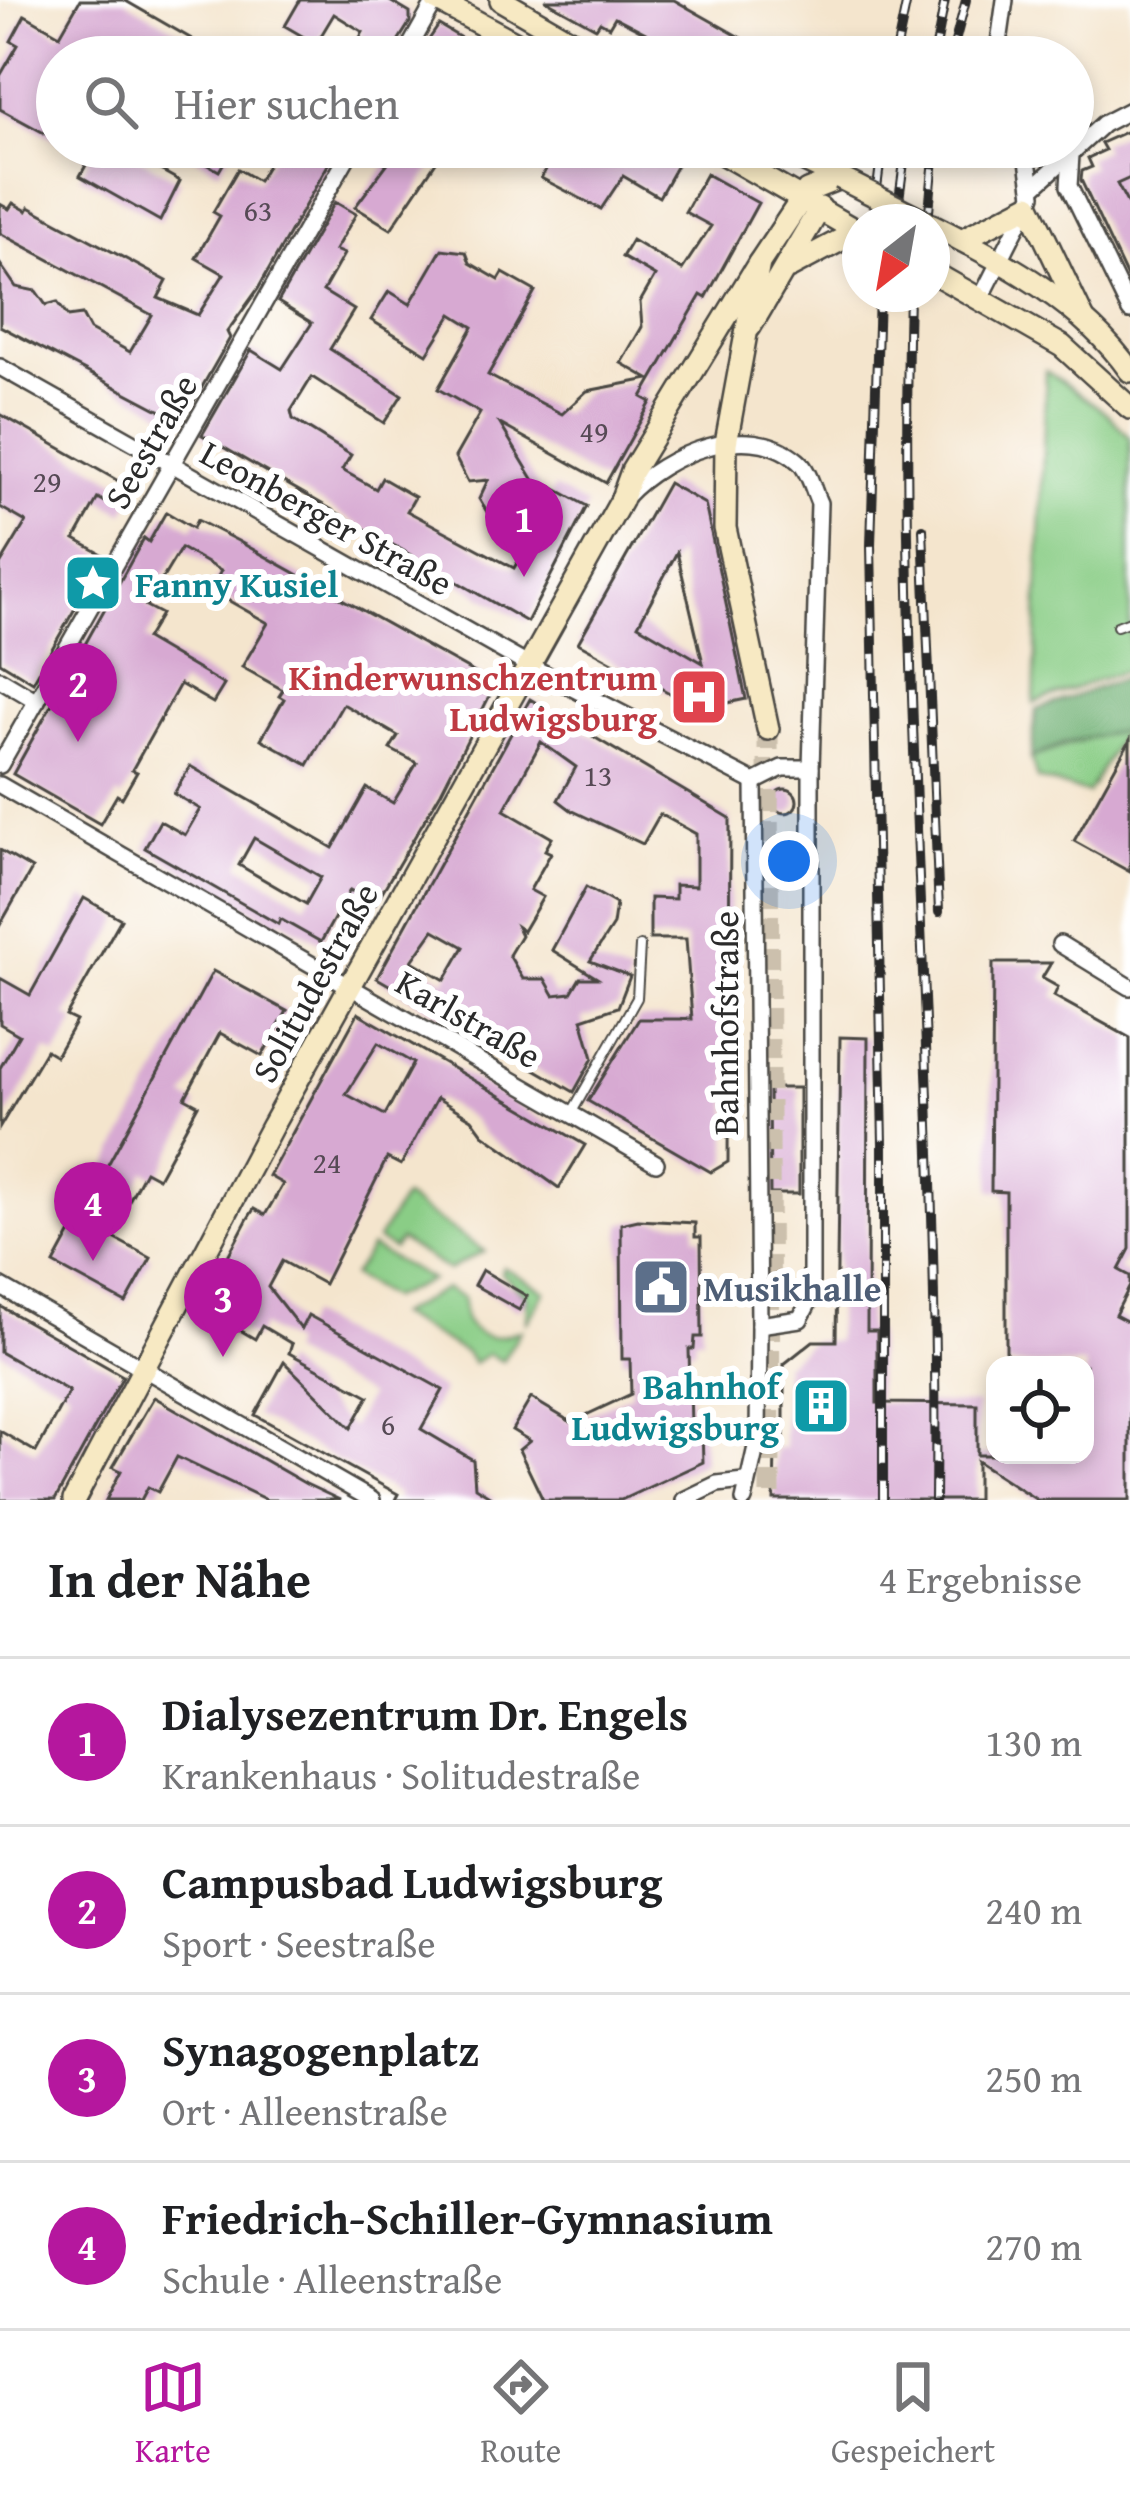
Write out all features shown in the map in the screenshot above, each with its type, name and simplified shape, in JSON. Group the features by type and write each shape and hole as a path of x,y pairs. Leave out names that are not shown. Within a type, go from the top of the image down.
{"street":[{"path":"416,36 436,0 503,36"},
{"path":"501,0 563,36"},
{"path":"1000,36 1005,0"},
{"path":"1094,132 1130,110"},
{"name":"Seestraße","path":"0,765 341,168"},
{"path":"753,168 812,197 842,219"},
{"path":"750,327 790,268 812,197 804,168"},
{"path":"819,168 891,204"},
{"path":"1029,168 1032,195 1083,319"},
{"path":"962,240 1032,195 1058,168"},
{"path":"1070,168 1069,186 1130,310"},
{"path":"768,729 725,528 726,443 759,263 812,197 840,178"},
{"path":"975,295 1000,262 1032,195"},
{"path":"950,234 1083,319 1130,371"},
{"path":"790,268 842,241"},
{"name":"Solitudestraße","path":"74,1500 350,984 621,501 632,471 759,263"},
{"path":"950,282 1062,346 1130,408"},
{"name":"Leonberger Straße","path":"0,367 526,664 754,782"},
{"path":"726,443 780,449 802,464 819,503 811,768 811,1298 800,1319 759,1325"},
{"name":"Solitudestraße","path":"621,501 673,457 726,443"},
{"path":"0,680 37,701"},
{"path":"754,782 782,768 811,768"},
{"name":"Bahnhofstraße","path":"743,1500 744,1480 758,1438 754,782"},
{"name":"Karlstraße","path":"0,785 656,1163"},
{"path":"1060,944 1130,987"},
{"path":"0,1286 372,1500"},
{"path":"684,1500 717,1484 744,1480"}],"lane":[{"path":"1117,626 1130,621"},
{"path":"572,1112 637,998 640,946"}],"green space":[{"path":"1046,371 1107,413 1130,438 1130,669 1034,703"},
{"path":"1130,676 1130,729 1065,743 1031,758 1036,710"},
{"path":"1124,726 1130,736 1122,732 1088,793 1037,779 1031,758"},
{"path":"403,1198 484,1251 448,1270 400,1240 393,1249 377,1240"},
{"path":"371,1247 431,1280 390,1298 352,1276"},
{"path":"503,1267 545,1291 526,1323 527,1296 501,1273"},
{"path":"445,1289 463,1298 464,1319 483,1336 521,1330 502,1361 488,1354 473,1363 466,1353 397,1315"}],"building":[{"path":"80,0 124,0 187,36 36,36 36,129 0,109 0,76 18,45 11,41 25,15 60,35"},
{"path":"300,0 388,0 410,13 401,36 361,36 363,32 334,14 321,36 302,36 285,26"},
{"path":"545,0 674,0 738,36 652,36 615,17 609,27 600,22 596,28"},
{"path":"439,25 458,36 431,36"},
{"path":"1130,130 1130,178 1117,184 1130,208 1130,284 1081,180 1082,171 1094,168 1094,155 1105,150 1101,143"},
{"path":"84,168 157,168 180,181 160,221 80,176"},
{"path":"266,168 326,168 258,289 227,332 230,338 182,422 0,326 0,264 16,287 36,291 46,305 57,302 68,317 82,315 90,330 130,352 152,315 0,233 0,204 9,209 13,203 27,211 29,207 167,281 158,298 198,315 224,274 196,258 220,216 213,212 238,169 258,181"},
{"path":"384,168 432,168 391,229 355,207"},
{"path":"547,168 675,168 659,197 623,176 601,209 541,178"},
{"path":"706,174 758,203 706,298 701,295 642,397 651,402 606,483 500,424 547,502 554,488 587,506 527,622 202,435 251,350 282,369 312,323 278,302 335,202 356,214 335,250 344,254 323,291 354,310 330,349 402,395 384,423 312,377 291,411 293,419 351,455 342,470 376,489 382,478 415,497 407,511 514,568 544,516 506,518 501,509 487,512 479,499 488,480 468,482 455,457 480,413 438,389 473,327 452,314 427,354 371,320 389,291 410,304 442,249 466,252 470,263 499,280 503,273 535,291 488,375 562,414 587,391 649,379 621,363 642,327 640,302 655,276 622,257 632,240 682,270 711,226 685,212"},
{"path":"0,414 136,491 124,513 98,498 75,539 105,556 33,682 0,662 0,565 26,522 0,507"},
{"path":"668,483 705,504 746,699 699,709 578,643","holes":["677,552 703,663 638,625"]},
{"path":"166,512 193,528 197,520 491,682 492,691 441,792 375,904 350,890 321,942 280,919 278,924 145,848 160,821 185,835 200,809 174,794 190,766 333,848 367,788 393,803 417,763 390,749 398,736 343,704 308,765 261,739 284,699 279,696 283,690 242,667 268,623 210,590 221,571 181,548 146,606 161,614 146,639 224,685 213,703 180,684 132,770 137,772 100,824 13,774 144,538 149,542","holes":["254,838 321,877 306,904 239,865"]},
{"path":"530,699 730,818 728,1162 711,1172 588,1101 639,1019 692,1019 686,939 650,939 650,898 675,899 675,885 696,886 696,834 660,814 643,844 571,810 558,800 576,767 541,742 504,810 552,838 545,850 551,853 530,890 543,897 523,931 517,927 521,935 509,955 523,979 545,979 554,995 571,993 580,978 597,978 552,950 586,887 616,904 613,925 590,961 630,976 618,1007 582,1019 593,1058 574,1092 377,978","holes":["434,930 464,947 445,980 412,961"]},
{"path":"1130,740 1130,872 1074,841"},
{"path":"785,789 797,801 785,813 773,801"},
{"path":"0,850 32,869 0,925"},
{"path":"84,898 121,919 66,1016 76,1021 56,1056 46,1050 0,1127 0,1068 19,1035 0,1024 0,978 30,995"},
{"path":"993,963 1051,963 1042,978 1058,987 1054,996 1130,1038 1130,1249 1119,1270 1130,1276 1130,1286 1115,1315 1130,1323 1130,1500 1037,1500 977,1461 977,1500 774,1500 775,1448 784,1448 784,1364 813,1341 836,1341 840,1037 868,1038 867,1331 877,1331 877,1403 977,1404 977,1455 986,1455 986,1464 1094,1464 1094,1356 1006,1356 1006,1192 991,1191"},
{"path":"213,971 287,1011 262,1056 220,1033 185,1098 198,1105 158,1178 145,1171 110,1236 151,1258 126,1303 54,1264"},
{"path":"358,1013 585,1145 559,1188 483,1134 472,1119 437,1098 401,1165 387,1158 324,1284 282,1261 268,1287 301,1329 308,1315 443,1390 421,1429 473,1460 475,1487 496,1500 395,1500 398,1494 255,1415 284,1362 351,1428 369,1396 289,1353 292,1344 262,1326 255,1339 201,1307 254,1209 265,1215 283,1184 269,1176","holes":["378,1043 413,1063 385,1115 346,1094"]},
{"path":"769,1088 799,1088 799,1194 770,1194"},
{"path":"638,1220 695,1223 695,1237 701,1237 702,1337 695,1337 694,1349 689,1349 691,1426 702,1431 703,1462 621,1500 543,1500 519,1450 530,1441 512,1430 531,1398 571,1422 631,1394 630,1359 622,1359 621,1224"},
{"path":"482,1270 527,1296 519,1310 474,1285"},
{"path":"0,1306 123,1376 55,1500 0,1500 0,1431 36,1452 69,1391 0,1352"},
{"path":"154,1397 340,1500 267,1500 177,1457 158,1492 148,1487 141,1500 106,1500 121,1471 113,1467"}],"tunnel":[{"path":"768,729 770,1500"}],"railway":[{"path":"899,36 907,0"},
{"path":"938,36 945,0"},
{"path":"957,36 966,0"},
{"path":"875,204 879,168"},
{"path":"898,204 903,168"},
{"path":"930,204 933,168"},
{"path":"878,312 871,545 883,1144 883,1500"},
{"path":"909,312 909,595 932,1198 935,1500"},
{"path":"923,529 939,912"}],"place":[{"name":"Dialysezentrum Dr. Engels","path":"524,577"},
{"name":"Fanny Kusiel","path":"93,583"},
{"name":"Kinderwunschzentrum Ludwigsburg","path":"699,697"},
{"name":"Campusbad Ludwigsburg","path":"78,742"},
{"name":"Friedrich-Schiller-Gymnasium","path":"93,1261"},
{"name":"Musikhalle","path":"661,1287"},
{"name":"Synagogenplatz","path":"223,1357"},
{"name":"Bahnhof Ludwigsburg","path":"821,1406"}]}
